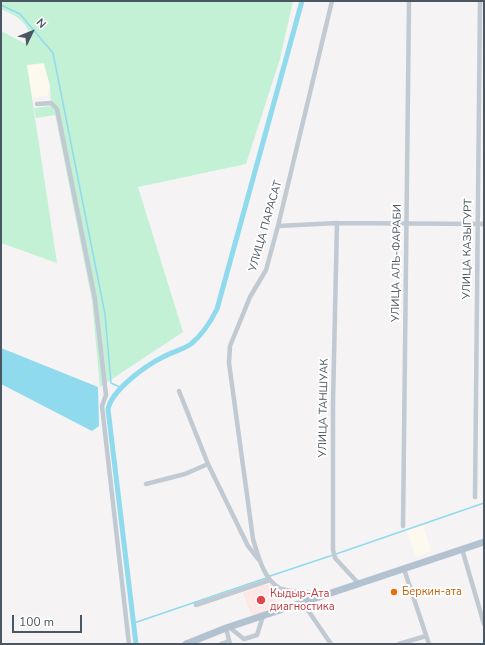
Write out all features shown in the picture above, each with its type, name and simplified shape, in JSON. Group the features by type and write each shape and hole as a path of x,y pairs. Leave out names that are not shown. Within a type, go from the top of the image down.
{"main road":[{"path":"186,644 263,616 484,542"}],"street":[{"name":"УЛИЦА ПАРАСАТ","path":"269,578 260,561 252,534 229,363 230,346 250,297 266,270 332,1"},
{"name":"УЛИЦА АЛЬ-ФАРАБИ","path":"403,526 409,1"},
{"name":"УЛИЦА КАЗЫГУРТ","path":"474,497 480,1"},
{"path":"37,104 51,102 57,109 95,299 106,395 102,406 129,644"},
{"path":"278,226 337,223 407,225 484,224"},
{"name":"УЛИЦА ТАНШУАК","path":"337,223 333,402 334,555 358,584"},
{"path":"178,391 208,464 248,546 260,561"},
{"path":"146,484 185,474 208,464"},
{"path":"243,536 252,534"},
{"path":"462,549 484,624"},
{"path":"404,569 428,644"},
{"path":"196,605 269,578 280,588 328,595"},
{"path":"303,603 331,644"},
{"path":"228,628 244,639 255,636 257,635 263,616"},
{"path":"221,644 230,643 228,628"},
{"path":"399,644 426,636"}],"shaded area":[{"path":"43,64 50,85 47,96 32,98 27,65"},
{"path":"423,525 431,551 416,557 407,531"},
{"name":"Кыдыр-Ата диагностика","path":"263,585 270,585 279,607 252,617 243,593"}],"green space":[{"path":"1,1 293,1 280,59 246,164 138,187 183,332 100,387 92,301 56,119 55,115 36,118 34,108 51,106 50,86 44,63 27,65 57,263 1,243 1,31 24,43 31,41 27,28 21,20 1,9"}],"water":[{"path":"1,348 98,387 99,426 92,431 1,384"}],"waterway":[{"path":"136,644 108,409 116,394 130,379 166,355 191,344 206,328 217,309 302,1"},
{"path":"1,5 20,14 53,53 105,314 111,383 122,388"},
{"path":"336,554 484,503"},
{"path":"270,576 333,555"},
{"path":"134,623 266,578"}],"place":[{"name":"Беркин-ата","path":"394,592"},
{"name":"Кыдыр-Ата диагностика","path":"261,600"}]}
